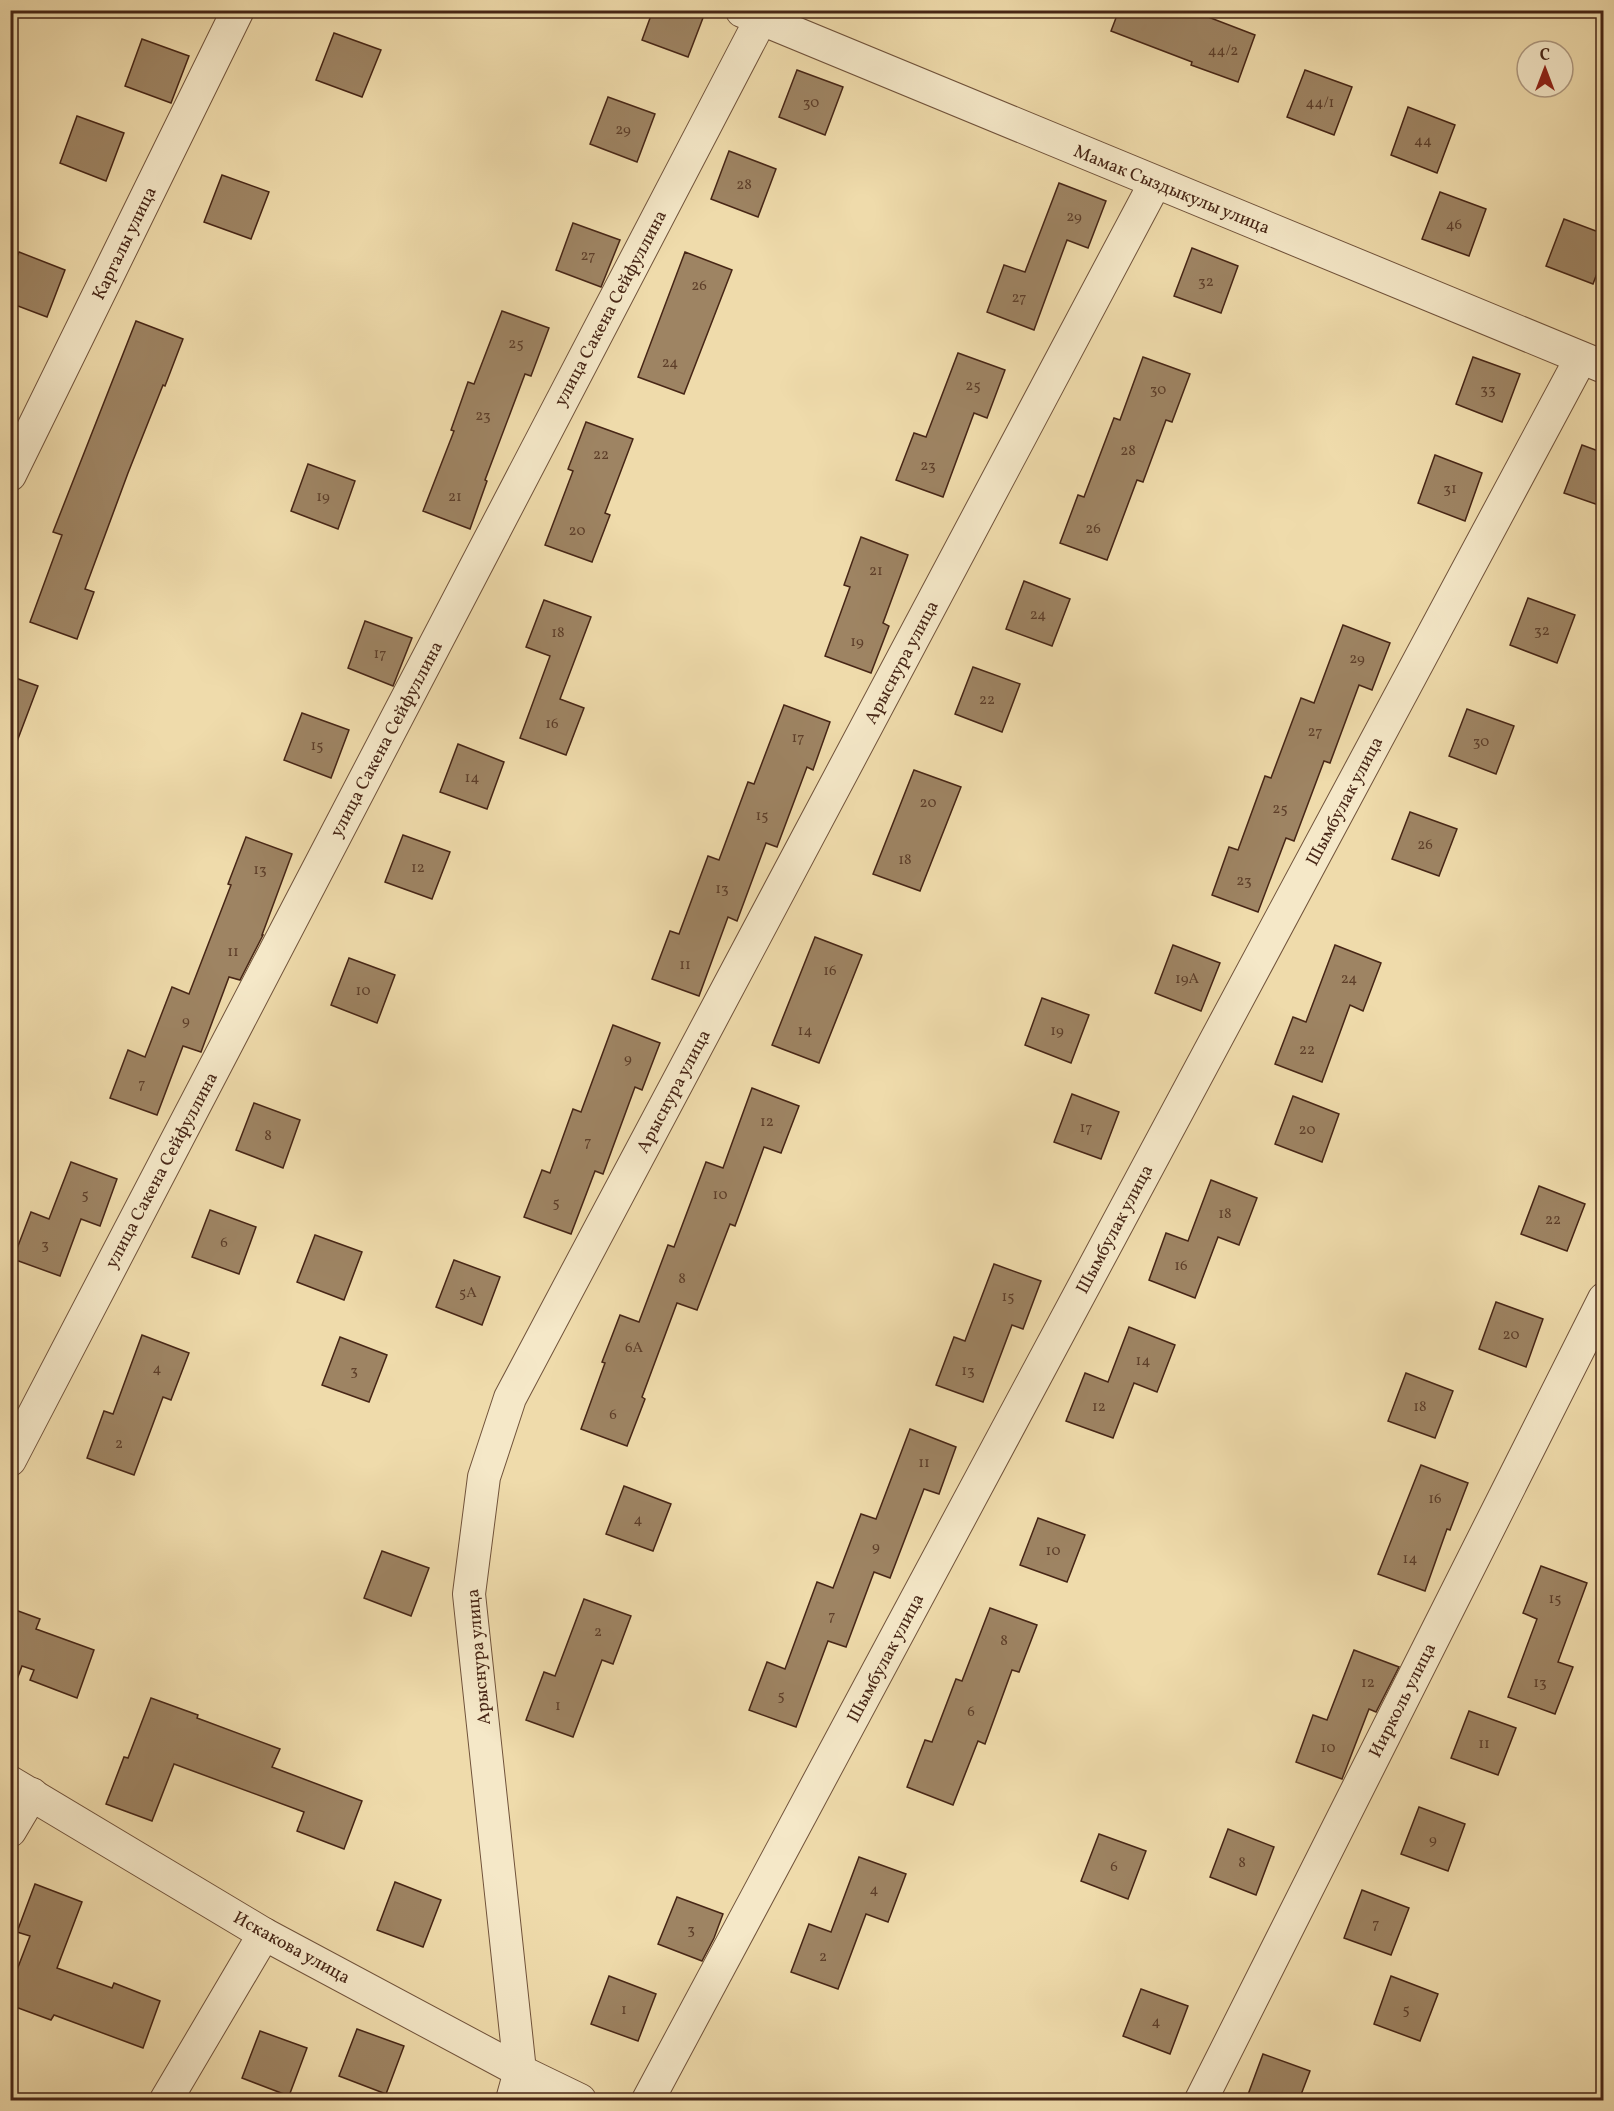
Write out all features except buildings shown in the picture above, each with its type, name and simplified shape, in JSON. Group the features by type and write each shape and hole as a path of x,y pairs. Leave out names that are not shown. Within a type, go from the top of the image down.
{"street":[{"name":"Каргалы улица","path":"10,476 238,10"},
{"name":"Мамак Сыздыкулы улица","path":"750,15 1592,362"},
{"name":"улица Сакена Сейфуллина","path":"10,1460 750,15"},
{"name":"Арыснура улица","path":"516,2086 470,1594 484,1477 510,1398 1155,183"},
{"name":"Шымбулак улица","path":"648,2100 1592,362"},
{"name":"Иирколь улица","path":"1201,2100 1604,1299"},
{"name":"Искакова улица","path":"21,1788 516,2086 580,2100"},
{"path":"10,1831 21,1788"},
{"path":"166,2100 264,1934"}]}
